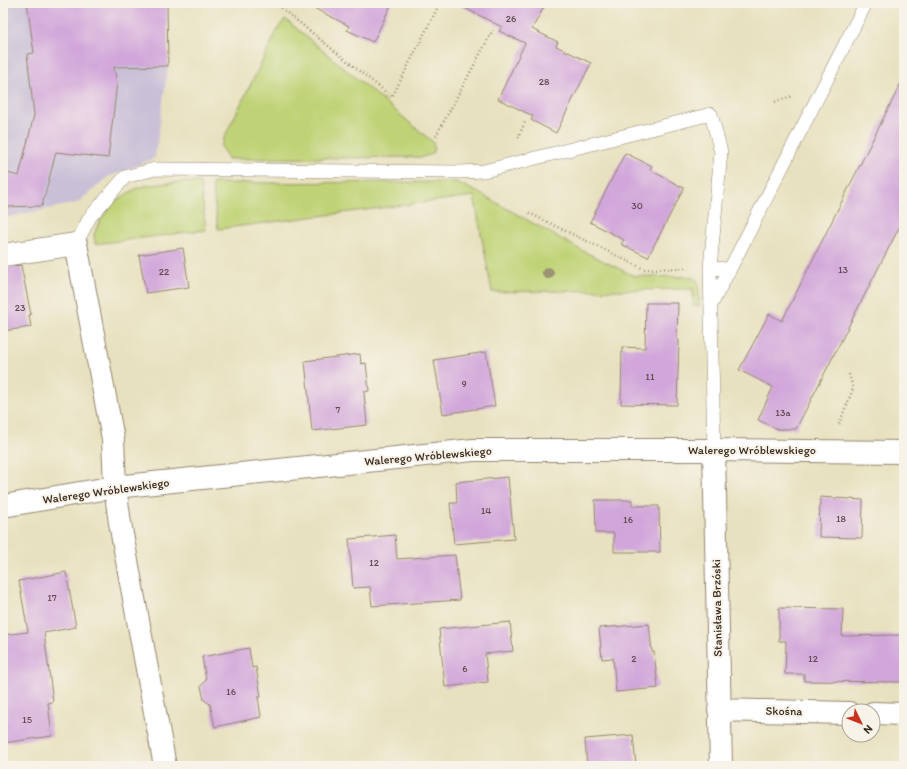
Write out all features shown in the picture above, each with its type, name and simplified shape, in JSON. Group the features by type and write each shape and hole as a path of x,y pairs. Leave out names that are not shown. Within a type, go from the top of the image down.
{"street":[{"path":"3,254 76,244 113,439 120,523 161,766"},
{"name":"Walerego Wróblewskiego","path":"3,506 116,487 473,450 904,452"},
{"name":"Stanisława Brzóski","path":"714,450 721,766"},
{"name":"Skośna","path":"720,710 841,713"},
{"path":"881,713 904,714"}],"lane":[{"path":"711,304 866,3"},
{"path":"76,244 90,217 125,177 155,170 484,171 711,114 721,152 710,268 714,450"},
{"path":"710,268 730,269"}],"path":[{"path":"276,3 392,97 440,3"},
{"path":"436,136 493,30"},
{"path":"528,213 644,269 710,268"},
{"path":"827,451 853,389 849,374"}],"shaded area":[{"path":"3,3 167,3 168,66 155,158 108,177 77,203 3,218"}],"green space":[{"path":"285,19 433,142 433,153 422,157 228,159 221,146 225,136 279,27"},
{"path":"200,182 206,230 95,244 94,234 99,223 117,200 137,188 148,185"},
{"path":"456,182 479,193 579,249 634,276 692,277 698,281 699,306 693,306 693,289 492,292 474,196 218,229 212,183"}],"building":[{"path":"27,3 167,3 168,66 114,67 117,83 108,158 56,152 42,206 3,207 3,172 19,176 34,115 27,54 34,53"},
{"path":"304,3 392,3 373,42 347,30 349,26"},
{"path":"455,3 546,3 532,29 558,42 556,46 591,63 556,133 531,120 533,116 498,99 525,43 499,31 502,27"},
{"path":"904,77 904,218 796,429 778,429 758,420 773,387 739,370 769,314 782,321"},
{"path":"625,153 652,166 650,170 684,188 648,257 621,244 624,240 590,222"},
{"path":"183,248 189,287 146,293 139,255"},
{"path":"21,265 31,315 29,315 31,327 3,331 3,267"},
{"path":"646,303 678,303 677,340 679,340 677,405 621,404 622,347 645,348"},
{"path":"486,352 495,406 443,414 434,360"},
{"path":"360,354 361,364 366,363 369,391 364,392 367,425 312,431 305,361"},
{"path":"508,477 514,539 454,544 450,503 457,503 456,482"},
{"path":"820,497 863,500 862,538 819,537"},
{"path":"595,500 632,500 632,506 659,506 660,552 614,552 614,533 596,533"},
{"path":"395,535 397,559 455,555 460,600 372,606 370,587 353,588 349,539"},
{"path":"66,572 76,627 44,633 53,702 48,703 52,736 3,743 3,635 28,632 19,581"},
{"path":"779,608 843,609 842,636 904,635 904,682 804,681 804,674 785,674 786,641 779,641"},
{"path":"510,622 513,651 485,654 488,682 445,687 439,629"},
{"path":"649,624 658,688 616,692 613,658 602,659 599,628"},
{"path":"249,648 252,668 256,667 261,697 258,697 261,717 215,727 210,704 204,700 201,686 206,680 202,657"},
{"path":"633,735 636,766 587,766 585,739"}]}
